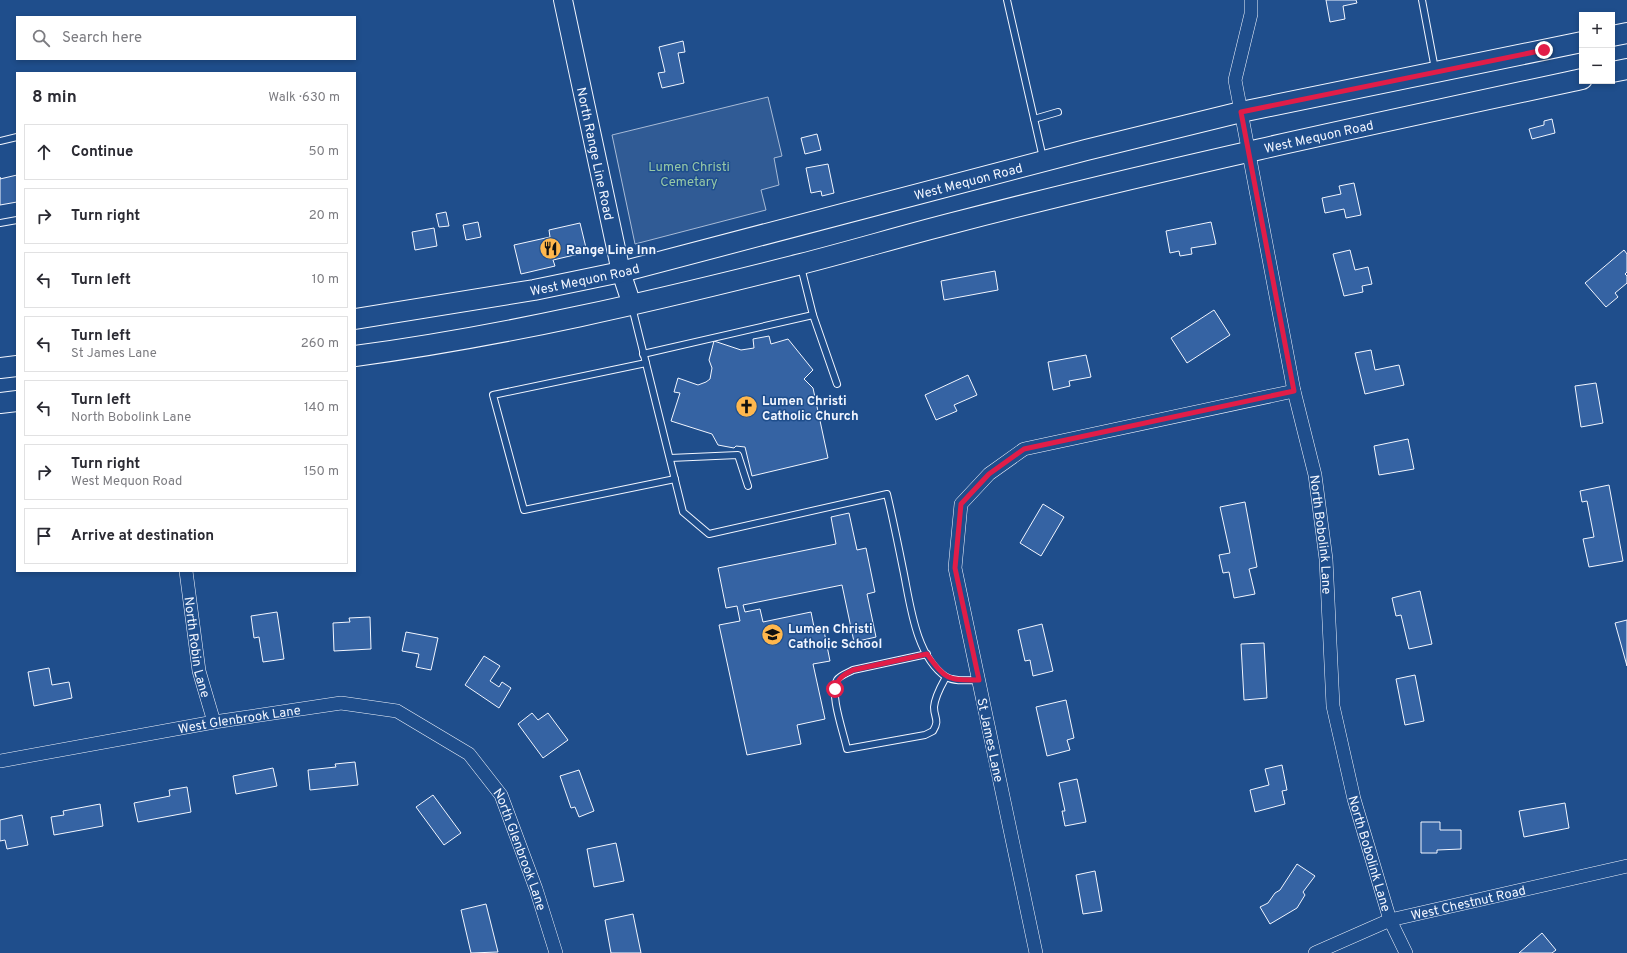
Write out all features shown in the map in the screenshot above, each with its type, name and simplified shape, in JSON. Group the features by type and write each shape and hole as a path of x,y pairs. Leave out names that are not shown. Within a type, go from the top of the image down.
{"main road":[{"path":"1615,35 1627,33"},
{"name":"West Mequon Road","path":"356,319 534,290 621,272 1044,161 1241,112 1579,43"},
{"path":"1615,71 1627,69"},
{"name":"West Mequon Road","path":"356,356 431,345 632,305 800,264 951,223 1100,186 1579,80"},
{"path":"0,368 16,366"},
{"path":"0,403 16,401"}],"street":[{"name":"North Range Line Road","path":"563,0 621,272 632,305"},
{"name":"North Bobolink Lane","path":"1251,0 1251,14 1235,80 1294,391 1316,475 1326,559 1333,706 1354,799 1390,920 1406,953"},
{"name":"St James Lane","path":"1036,953 955,568 961,504 989,474 1024,449 1294,391"},
{"name":"North Robin Lane","path":"186,572 199,671 214,722"},
{"name":"West Glenbrook Lane","path":"0,762 214,722 341,703 397,711 469,754"},
{"name":"North Glenbrook Lane","path":"469,754 501,795 536,889 556,953"},
{"name":"West Chestnut Road","path":"1315,953 1390,920 1627,866"}],"lane":[{"path":"1007,0 1044,161"},
{"path":"1422,0 1431,41 1435,72"},
{"path":"1034,119 1058,112"},
{"path":"0,142 16,137"},
{"path":"0,223 16,220"},
{"path":"800,264 813,315 837,384"},
{"path":"632,305 683,512 709,534 887,494 914,620 927,654 946,676 952,680 979,680"},
{"path":"643,354 813,315"},
{"path":"646,363 493,395 524,510 675,479"},
{"path":"670,458 738,455 748,486"},
{"path":"927,654 853,670 844,674 837,680 835,689 836,699 847,749 925,735 933,731 937,724 934,707 938,692 946,676"}],"green space":[{"name":"Lumen Christi Cemetary","path":"768,97 782,156 774,158 779,185 761,190 766,210 635,244 612,135"}],"building":[{"path":"1326,0 1356,0 1357,3 1343,6 1345,19 1330,22"},
{"path":"683,41 685,52 678,53 684,83 662,88 658,73 665,72 659,47"},
{"path":"1552,119 1555,133 1532,139 1529,129 1544,125 1544,121"},
{"path":"817,134 821,150 805,154 801,138"},
{"path":"828,164 834,193 822,196 821,191 811,193 806,168"},
{"path":"16,175 16,202 0,205 0,179"},
{"path":"1354,183 1361,215 1346,218 1344,209 1325,213 1322,198 1341,194 1339,186"},
{"path":"446,212 449,226 439,227 436,214"},
{"path":"478,222 481,237 466,240 463,225"},
{"path":"1211,222 1216,244 1191,248 1192,254 1180,256 1179,251 1170,253 1166,231"},
{"name":"Range Line Inn","path":"580,223 587,252 553,260 555,266 521,274 514,245 550,237 549,230"},
{"path":"434,228 437,246 415,250 412,232"},
{"path":"1350,250 1355,270 1368,267 1372,284 1362,286 1363,292 1344,296 1333,254"},
{"path":"1624,250 1627,254 1627,272 1625,274 1627,276 1627,283 1615,293 1618,297 1606,307 1585,283"},
{"path":"995,271 998,290 944,300 941,281"},
{"path":"1214,310 1230,335 1187,363 1171,338"},
{"name":"Lumen Christi Catholic Church","path":"769,336 771,344 788,339 813,370 804,379 813,388 828,458 752,476 745,447 736,446 734,448 718,445 712,434 671,421 680,393 674,392 678,378 698,385 710,379 712,368 709,360 714,341 741,350 754,348 753,339"},
{"path":"1371,350 1375,370 1399,365 1404,385 1365,394 1355,353"},
{"path":"1086,355 1091,377 1069,381 1070,386 1053,390 1048,362"},
{"path":"968,375 977,395 954,405 957,411 936,420 925,395"},
{"path":"1596,383 1603,423 1581,427 1575,386"},
{"path":"1408,439 1414,469 1379,475 1374,446"},
{"path":"1609,485 1623,561 1589,567 1583,539 1594,537 1587,501 1582,502 1580,491"},
{"path":"1245,502 1257,567 1249,569 1255,594 1234,598 1229,572 1223,573 1219,555 1230,553 1220,507"},
{"path":"1043,504 1064,517 1041,556 1020,543"},
{"name":"Lumen Christi Catholic School","path":"849,513 857,550 866,548 875,592 867,594 876,637 854,642 842,585 743,605 745,612 760,609 763,622 811,612 815,632 824,631 830,661 813,664 825,719 797,725 801,744 747,755 719,625 740,621 737,606 726,608 718,568 836,544 831,517"},
{"path":"1420,591 1432,644 1409,649 1401,615 1396,616 1392,598"},
{"path":"277,612 284,659 263,662 259,637 254,638 251,616"},
{"path":"370,617 371,649 334,651 333,623 350,622 349,618"},
{"path":"1627,620 1627,666 1615,623"},
{"path":"1042,624 1053,671 1033,676 1030,660 1025,661 1018,630"},
{"path":"406,632 438,638 431,670 416,667 419,654 402,651"},
{"path":"1264,643 1267,698 1244,700 1241,644"},
{"path":"484,656 500,666 490,681 499,687 502,682 511,688 499,708 465,685"},
{"path":"49,668 52,685 69,682 72,698 34,706 28,672"},
{"path":"1415,675 1424,721 1405,725 1396,679"},
{"path":"1066,700 1074,738 1067,740 1070,750 1047,756 1036,707"},
{"path":"532,713 538,720 548,713 568,740 543,758 518,724"},
{"path":"355,762 358,785 310,790 308,770 336,767 335,764"},
{"path":"1282,765 1287,790 1282,791 1285,804 1255,812 1250,790 1269,785 1265,769"},
{"path":"273,768 277,786 236,794 233,776"},
{"path":"579,770 594,811 579,817 575,807 571,808 560,776"},
{"path":"1077,779 1086,822 1065,826 1062,811 1065,811 1059,783"},
{"path":"187,787 191,812 138,822 134,803 170,796 169,790"},
{"path":"433,795 461,833 444,845 416,807"},
{"path":"1565,803 1569,828 1524,837 1519,811"},
{"path":"100,804 103,826 54,835 51,817 64,815 63,811"},
{"path":"22,815 28,845 7,849 5,840 0,841 0,820"},
{"path":"1421,822 1440,822 1440,830 1461,830 1461,849 1437,850 1437,853 1421,853"},
{"path":"616,843 624,881 594,887 587,849"},
{"path":"1297,864 1315,876 1303,892 1305,895 1297,908 1270,924 1260,907 1268,903 1275,893 1280,890"},
{"path":"1095,871 1102,911 1083,914 1076,875"},
{"path":"486,904 498,952 471,953 461,910"},
{"path":"633,914 641,953 611,953 605,920"},
{"path":"1542,933 1556,950 1552,953 1519,953"}],"place":[{"name":"Range Line Inn","path":"551,249"},
{"name":"Lumen Christi Catholic Church","path":"746,407"},
{"name":"Lumen Christi Catholic School","path":"773,635"}],"route":[{"path":"835,689 837,680 844,674 853,670 927,654 940,672 952,680 979,680 955,568 961,504 989,474 1024,449 1294,391 1241,112 1544,50"}]}
